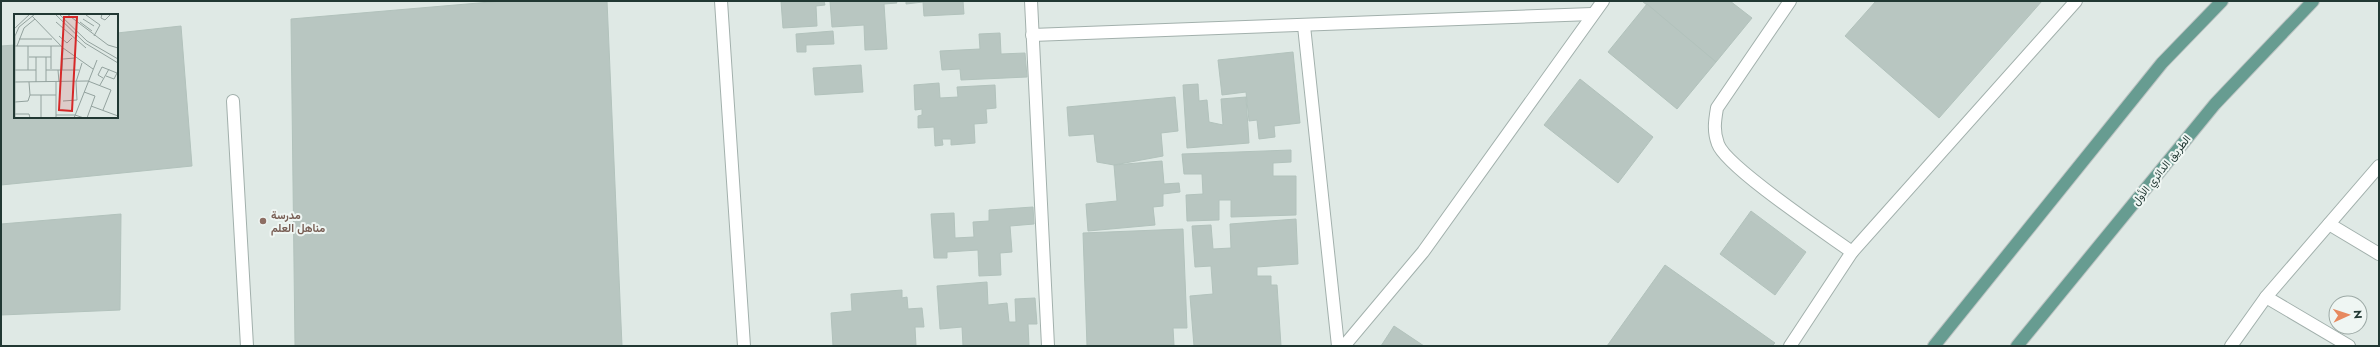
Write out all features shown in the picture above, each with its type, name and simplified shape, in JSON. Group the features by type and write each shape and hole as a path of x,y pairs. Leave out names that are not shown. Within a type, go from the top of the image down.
{"main road":[{"path":"1934,346 2162,63 2222,1"},
{"name":"الطريق الدائري الأول","path":"2017,346 2216,104 2313,1"}],"street":[{"path":"720,1 744,346"},
{"path":"1031,1 1048,346"},
{"path":"1344,346 1423,252 1592,14 1603,1"},
{"path":"1790,1 1717,108 1714,128 1718,145 1734,166 1852,252"},
{"path":"1790,346 1852,252 2076,1"},
{"path":"1032,35 1592,14"},
{"path":"1304,26 1338,346"},
{"path":"232,100 247,346"},
{"path":"2231,346 2266,297 2379,166"},
{"path":"2328,224 2379,254"},
{"path":"2266,297 2349,346"}],"building":[{"path":"502,1 607,1 622,346 295,346 291,19"},
{"path":"781,1 824,1 825,5 816,6 817,26 783,28"},
{"path":"830,1 896,1 897,3 884,4 887,49 865,50 864,25 832,27"},
{"path":"906,1 963,1 964,14 924,16 923,2 906,4"},
{"path":"1642,1 1730,1 1752,18 1716,62"},
{"path":"1876,1 2042,1 1939,118 1845,36"},
{"path":"1647,4 1716,62 1677,109 1608,52"},
{"path":"181,26 192,166 1,185 1,46 14,45 14,118 118,118 118,33"},
{"path":"833,31 834,44 806,45 806,52 797,52 796,34"},
{"path":"1000,33 1001,54 1025,53 1027,77 961,80 960,69 942,70 940,51 980,49 979,34"},
{"path":"1293,52 1300,123 1274,126 1275,137 1259,139 1257,120 1249,121 1246,92 1222,95 1218,60"},
{"path":"861,65 863,92 815,95 813,68"},
{"path":"1580,79 1653,137 1618,183 1544,125"},
{"path":"939,83 940,98 958,97 957,87 995,85 996,108 986,109 987,123 974,124 975,143 951,145 951,139 942,139 943,145 935,146 934,127 918,128 918,116 922,115 922,109 915,110 914,85"},
{"path":"1198,84 1199,101 1207,100 1209,122 1223,125 1221,99 1246,97 1249,143 1187,148 1183,85"},
{"path":"1175,97 1178,131 1161,133 1163,156 1114,165 1097,162 1094,134 1069,136 1067,107"},
{"path":"1291,150 1291,162 1273,163 1273,176 1296,176 1296,215 1231,217 1231,200 1219,200 1219,220 1187,221 1186,195 1203,194 1202,174 1184,174 1182,154"},
{"path":"1162,161 1164,184 1179,183 1180,192 1163,194 1163,206 1153,207 1155,225 1088,231 1086,204 1117,201 1114,165"},
{"path":"1033,207 1034,224 1010,226 1012,252 1000,253 1001,275 979,276 978,250 947,252 947,258 934,258 931,214 954,213 955,238 974,237 973,222 989,221 989,210"},
{"path":"1751,211 1806,252 1775,295 1720,254"},
{"path":"121,214 120,310 1,315 1,224"},
{"path":"1296,219 1298,264 1257,267 1257,276 1271,276 1271,285 1277,285 1281,346 1194,346 1190,296 1213,294 1211,266 1195,267 1192,226 1211,225 1213,249 1231,248 1230,224"},
{"path":"1183,229 1187,328 1173,328 1174,345 1087,346 1083,233"},
{"path":"1665,265 1775,343 1772,346 1607,346"},
{"path":"987,282 988,305 1007,303 1009,322 1016,322 1015,299 1035,298 1037,324 1028,324 1029,346 963,346 962,327 940,329 937,286"},
{"path":"902,290 902,298 907,297 908,309 922,308 924,327 915,327 916,346 833,346 831,313 852,311 851,294"},
{"path":"1394,326 1424,346 1381,346"}],"place":[{"name":"مدرسة مناهل العلم","path":"263,221"}]}
